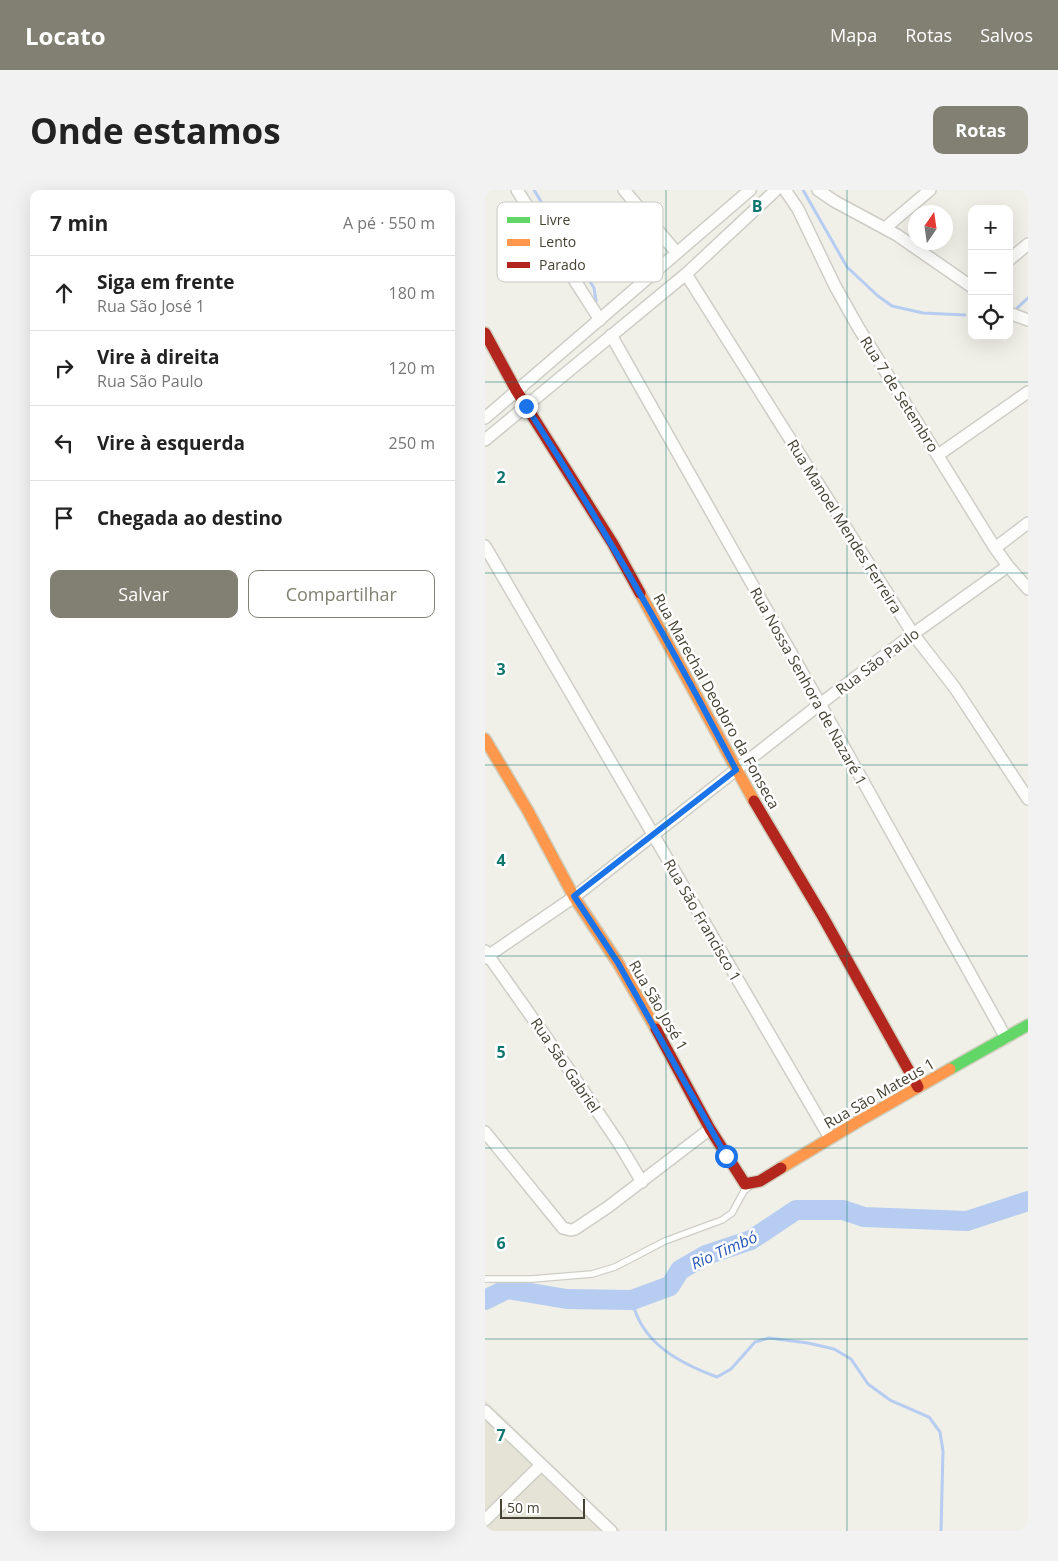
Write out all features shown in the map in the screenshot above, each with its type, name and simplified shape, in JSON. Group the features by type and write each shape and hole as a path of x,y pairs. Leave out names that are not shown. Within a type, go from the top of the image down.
{"street":[{"path":"517,190 525,202"},
{"path":"624,190 634,202"},
{"path":"663,265 750,190"},
{"path":"485,440 686,274 777,190"},
{"name":"Rua 7 de Setembro","path":"785,190 798,209 835,286 858,327 995,548 1028,589"},
{"path":"818,190 834,201 885,228 937,261 968,284"},
{"path":"885,228 931,190"},
{"path":"663,236 677,253"},
{"path":"1013,257 1028,244"},
{"name":"Rua Manoel Mendes Ferreira","path":"686,274 913,634 955,688 1028,799"},
{"path":"576,282 600,320"},
{"path":"485,418 644,282"},
{"path":"1013,314 1028,320"},
{"name":"Rua Marechal Deodoro da Fonseca","path":"485,333 516,390 613,544 736,770 823,917 919,1087"},
{"name":"Rua Nossa Senhora de Nazaré 1","path":"611,335 1006,1038"},
{"path":"938,455 1028,392"},
{"path":"995,548 1028,523"},
{"name":"Rua São Francisco 1","path":"485,546 830,1138"},
{"name":"Rua São Paulo","path":"486,955 574,896 654,836 820,704 1008,566"},
{"name":"Rua São José 1","path":"485,739 528,811 574,896 623,971 710,1129 749,1184"},
{"name":"Rua São Gabriel","path":"486,955 570,1071 618,1142 642,1182"},
{"name":"Rua São Mateus 1","path":"749,1184 1028,1025"},
{"path":"485,1132 563,1228 571,1230 580,1226 642,1182 710,1129"},
{"path":"485,1411 611,1531"},
{"path":"485,1520 541,1465"}],"lane":[{"path":"485,1279 532,1279 592,1274 615,1267 665,1241 723,1220 733,1213 749,1184"}],"shaded area":[{"path":"485,1400 621,1531 485,1531"}],"waterway":[{"path":"534,190 541,202"},
{"path":"803,190 847,267 878,296 892,306 923,313 965,315"},
{"path":"590,282 594,288 596,301"},
{"path":"1014,311 1028,298"},
{"name":"Rio Timbó","path":"485,1300 507,1289 567,1299 632,1300 670,1286 680,1270 706,1255 751,1240 796,1210 843,1210 864,1217 967,1221 1028,1201"},
{"path":"632,1300 637,1315 653,1340 676,1358 717,1377 731,1369 755,1342 769,1338 808,1343 834,1349 851,1359 868,1384 890,1400 929,1417 940,1432 943,1451 941,1531"}],"traffic: fast":[{"path":"950,1069 1028,1025"}],"traffic: slow":[{"path":"640,593 754,801"},
{"path":"485,739 528,811 574,897 618,963 656,1029"},
{"path":"781,1168 950,1069"}],"traffic: jam":[{"path":"485,333 516,390 613,544 640,593"},
{"path":"754,801 823,917 918,1087"},
{"path":"656,1029 710,1129 745,1184 760,1181 781,1168"}],"route":[{"path":"526,406 613,544 736,770 654,836 574,896 618,963 726,1156"}]}
